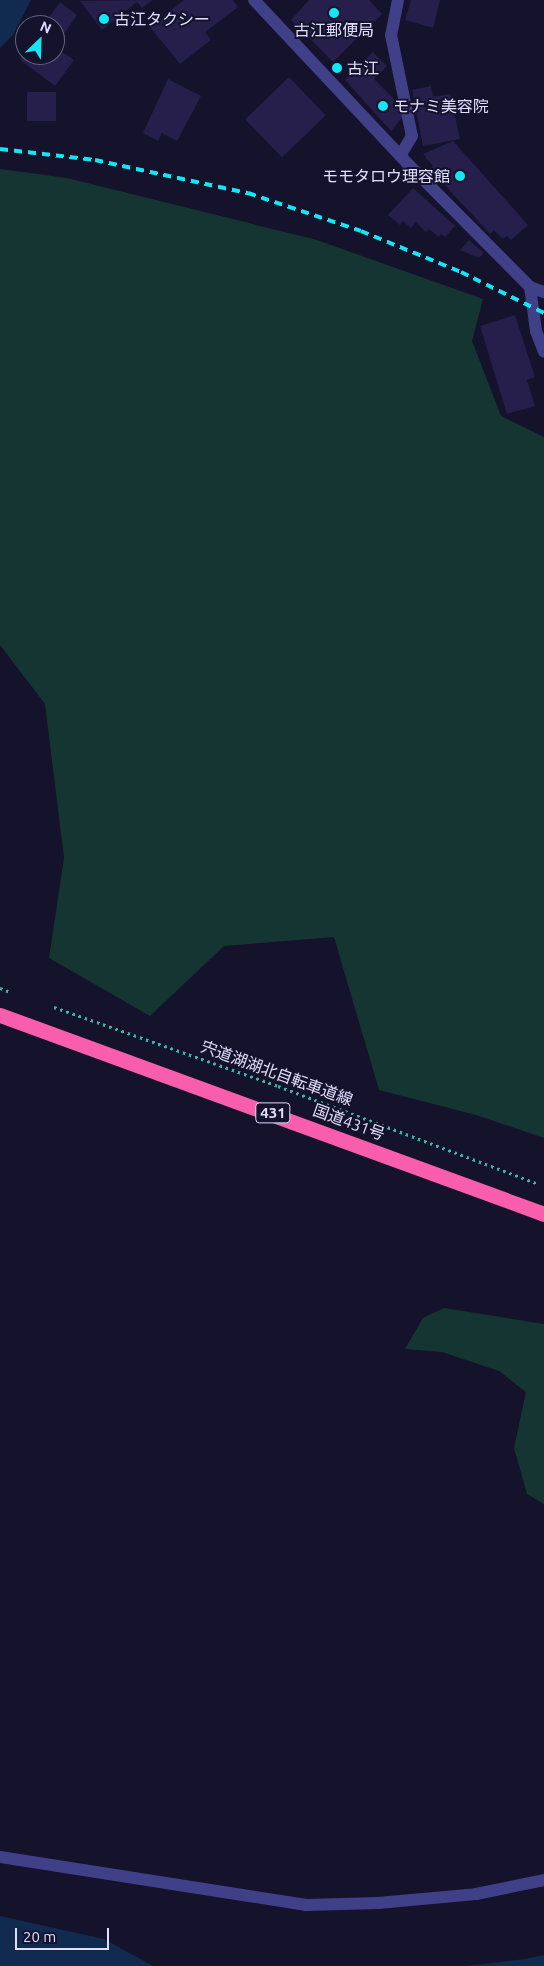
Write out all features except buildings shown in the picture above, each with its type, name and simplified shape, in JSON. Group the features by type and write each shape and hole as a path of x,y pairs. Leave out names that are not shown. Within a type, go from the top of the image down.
{"highway":[{"name":"国道431号","path":"0,1015 544,1214"}],"street":[{"path":"254,0 400,156 530,286 544,292"},
{"path":"398,0 391,35 412,136 400,156"},
{"path":"530,286 536,331 544,352"},
{"path":"0,1858 306,1905 378,1903 476,1894 544,1880"}],"path":[{"path":"0,988 18,994"},
{"name":"宍道湖湖北自転車道線","path":"46,1004 278,1086 544,1186"}],"green space":[{"path":"0,169 67,178 317,240 483,299 472,341 501,416 544,437 544,1138 476,1115 379,1090 334,937 224,946 150,1016 49,958 64,858 45,704 0,645"},
{"path":"444,1308 544,1324 544,1504 527,1494 514,1448 526,1392 499,1371 442,1352 405,1349 423,1318"}],"water":[{"path":"0,0 31,0 23,15 15,15 15,31 0,48"},
{"path":"0,1916 104,1939 153,1966 0,1966"},
{"path":"544,1955 544,1966 466,1966 525,1959"}],"railway":[{"path":"0,149 95,160 248,193 361,231 461,272 544,313"}],"place":[{"name":"古江郵便局","path":"334,13"},
{"name":"古江タクシー","path":"104,19"},
{"name":"古江","path":"337,68"},
{"name":"モナミ美容院","path":"383,106"},
{"name":"モモタロウ理容館","path":"460,176"}]}
